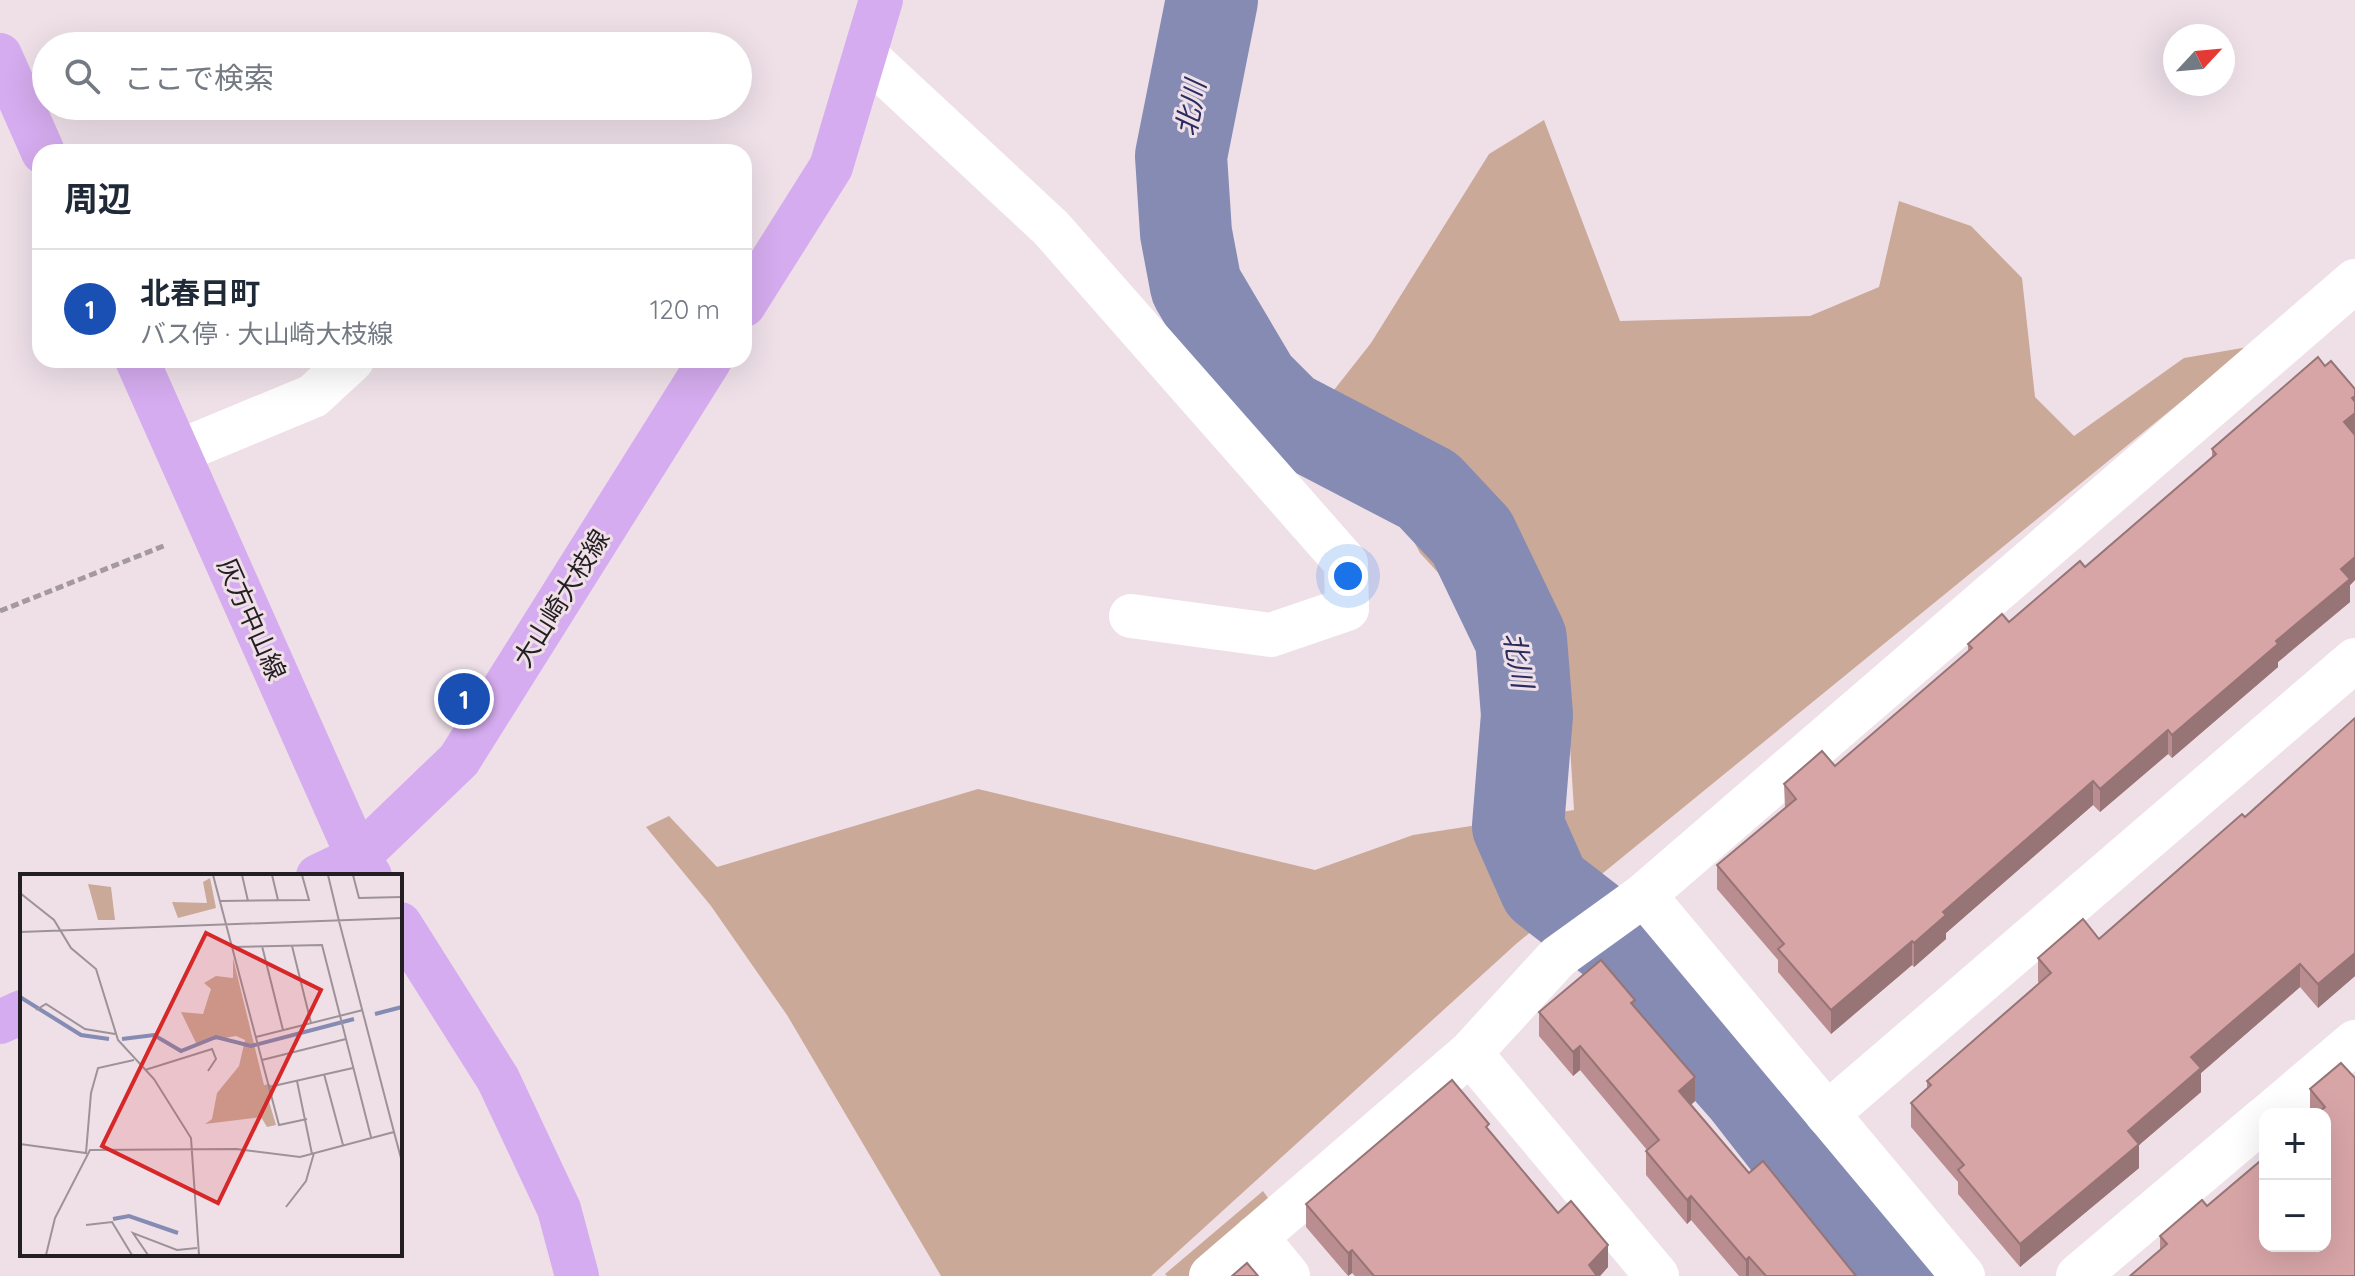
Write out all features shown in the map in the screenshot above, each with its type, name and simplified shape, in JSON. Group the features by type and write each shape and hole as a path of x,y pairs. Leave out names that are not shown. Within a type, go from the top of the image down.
{"main road":[{"path":"752,292 831,167 881,0"},
{"path":"0,55 39,144"},
{"name":"灰方中山線","path":"141,368 364,867"},
{"name":"大山崎大枝線","path":"328,874 364,867 459,760 705,368"},
{"path":"402,927 498,1079 559,1209 577,1276"},
{"path":"0,1022 20,1013"}],"street":[{"path":"865,55 1051,228 1346,563 1347,609 1271,635 1131,616"},
{"path":"1211,1276 1470,1053 1558,957 1644,895 2352,293"},
{"path":"178,452 313,396 343,368"},
{"path":"1827,1114 2355,660"},
{"path":"1644,895 1963,1276"},
{"path":"2277,1108 2355,1042"},
{"path":"1470,1053 1657,1276"},
{"path":"2078,1276 2259,1123"},
{"path":"1256,1237 1288,1276"}],"path":[{"path":"0,611 212,527"}],"shaded area":[{"path":"1544,120 1620,321 1810,316 1879,287 1899,201 1971,226 2022,278 2035,397 2074,436 2184,358 2248,347 1516,944 1151,1276 941,1276 787,1015 711,906 646,827 669,816 717,867 978,789 1315,870 1413,835 1574,810 1568,714 1420,553 1334,390 1371,343 1489,154"},
{"path":"1263,1191 1287,1224 1226,1276 1165,1274"}],"building":[{"path":"2318,357 2325,366 2331,361 2355,389 2352,398 2355,413 2344,422 2355,435 2355,557 2341,569 2350,579 2172,735 2168,730 2100,789 2093,781 1943,912 1946,915 1914,943 1912,941 1831,1010 1778,949 1784,944 1717,865 1796,799 1784,784 1822,751 1835,766 1972,648 1968,644 2002,614 2009,622 2080,561 2085,567 2216,454 2212,449"},
{"path":"2355,718 2355,953 2318,984 2300,964 2191,1057 2201,1068 2128,1131 2139,1144 2020,1244 1958,1170 1964,1165 1911,1103 1931,1085 1927,1081 2051,973 2038,958 2083,919 2099,939 2242,814 2245,817"},
{"path":"1601,960 1635,1000 1631,1003 1695,1077 1679,1091 1749,1173 1763,1161 1856,1276 1766,1276 1749,1257 1746,1260 1691,1196 1687,1200 1646,1151 1659,1140 1580,1046 1573,1052 1539,1012"},
{"path":"2341,1063 2355,1078 2355,1276 2130,1276 2167,1244 2160,1236 2202,1200 2207,1206 2259,1162 2259,1252 2331,1252 2331,1108 2324,1108 2310,1089"},
{"path":"1452,1080 1489,1124 1486,1127 1558,1213 1571,1201 1608,1245 1589,1265 1597,1276 1374,1276 1352,1250 1348,1253 1306,1204"},
{"path":"1247,1263 1258,1276 1232,1276"}],"waterway":[{"name":"北川","path":"1212,0 1181,156 1186,233 1196,286 1254,384 1286,416 1428,490 1472,537 1521,639 1527,715 1518,826 1545,887 1616,942 1746,1089 1892,1276"}],"place":[{"name":"北春日町","path":"464,699"}]}
